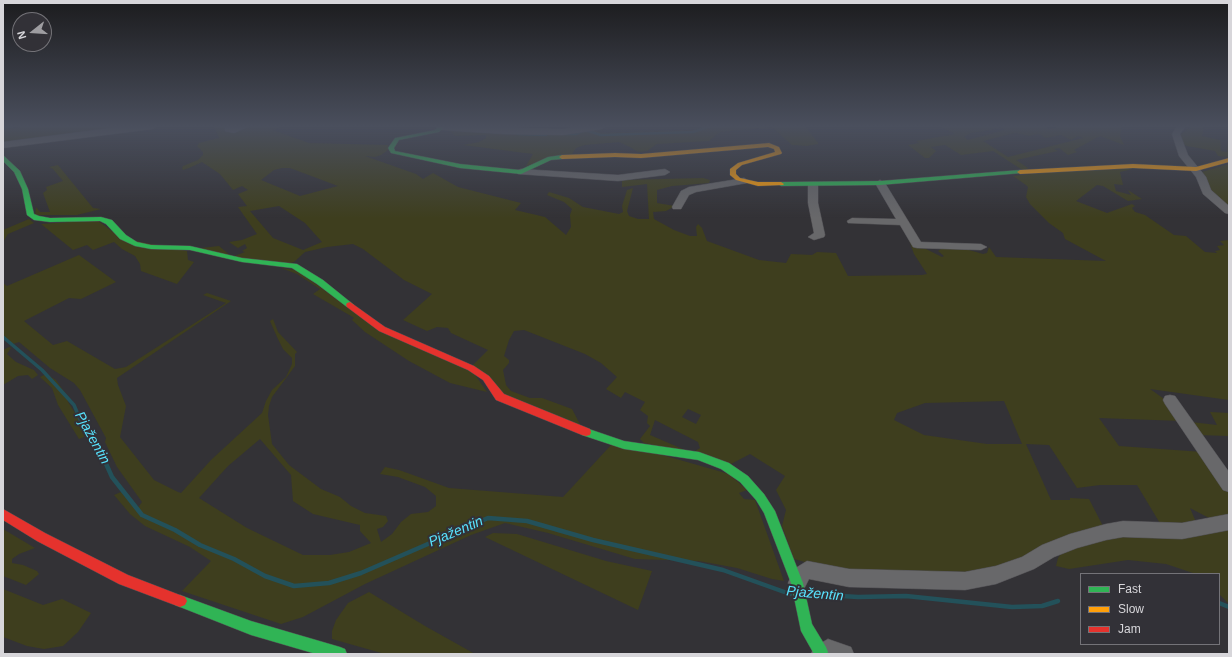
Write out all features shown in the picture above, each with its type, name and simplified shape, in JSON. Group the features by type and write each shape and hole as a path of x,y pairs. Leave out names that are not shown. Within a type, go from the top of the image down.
{"street":[{"path":"3,157 17,172 25,189 31,215 37,218 50,220 101,218 109,222 123,237 134,244 151,247 190,248 236,259 294,266 320,282 347,304 382,329 471,368 486,378 500,397 609,441 624,445 699,456 725,466 744,479 760,497 769,511 797,583 806,626 821,653 828,649 844,654"},
{"path":"415,157 460,166 521,172 618,178 665,172"},
{"path":"521,172 550,158 579,157"},
{"path":"766,157 740,164 733,169 733,175 744,181 758,184 814,185 880,183 1069,168 1134,166 1196,169 1229,160"},
{"path":"1185,157 1196,169 1207,192 1229,211"},
{"path":"677,207 685,193 693,189 744,181"},
{"path":"880,183 917,246 981,247"},
{"path":"814,185 813,203 820,235 814,237"},
{"path":"852,221 903,222"},
{"path":"1170,400 1229,485"},
{"path":"3,514 41,537 124,580 251,628 340,654"},
{"path":"797,583 800,575 807,570 849,578 965,581 996,575 1028,563 1048,551 1076,540 1106,532 1123,529 1182,531 1229,522"}],"shaded area":[{"path":"201,157 367,157 416,174 423,179 433,173 458,187 521,203 515,210 545,217 566,235 571,227 570,215 572,209 564,202 547,195 549,192 569,198 583,207 619,214 623,212 622,206 627,190 633,188 627,211 629,216 638,219 649,219 647,184 622,187 622,180 703,178 710,180 709,183 672,186 657,190 657,203 675,206 666,211 653,212 654,219 674,230 690,236 697,236 696,227 698,224 702,228 707,241 759,260 786,263 791,254 812,255 817,252 836,253 848,276 927,274 914,254 909,240 915,247 926,249 942,257 944,256 938,251 941,249 962,248 983,254 987,253 989,247 996,257 1106,261 1065,239 1063,233 1049,223 1030,204 1026,197 1028,187 1013,176 1050,172 1140,167 1120,172 1123,185 1114,184 1116,191 1131,195 1128,190 1142,199 1128,201 1103,186 1097,185 1076,201 1107,213 1132,204 1135,206 1132,208 1135,212 1145,215 1174,235 1186,236 1205,252 1217,253 1215,251 1220,250 1217,246 1224,245 1220,241 1229,240 1229,400 1150,389 1170,403 1182,421 1099,418 1119,446 1203,452 1229,491 1229,517 1211,519 1190,508 1196,522 1180,527 1161,525 1137,485 1100,485 1077,488 1049,445 1026,444 1051,500 1070,500 1070,498 1089,499 1104,528 1076,536 1050,546 1009,566 963,577 931,578 869,575 834,570 794,559 782,526 786,510 776,490 785,476 750,454 731,464 701,455 644,443 640,439 650,426 647,423 648,416 640,410 645,402 625,392 621,398 606,389 617,377 601,363 585,354 524,330 514,331 509,340 504,356 509,360 509,363 503,370 506,385 511,391 530,398 542,398 572,409 582,428 567,420 547,414 503,396 488,377 472,366 488,350 451,333 448,328 437,327 427,331 403,320 432,294 404,280 363,249 353,244 327,247 305,252 294,262 286,264 231,258 201,248 219,246 232,257 245,252 242,251 247,248 245,244 238,248 229,242 242,240 257,234 238,207 247,206 238,194 248,190 242,186 233,190 220,174 202,162 183,170 183,166 198,160","holes":["290,168 338,186 300,196 261,180 274,170","279,206 305,223 322,242 303,250 273,238 250,211","1004,401 1022,444 987,444 924,435 894,420 897,413 925,403","688,409 701,415 696,424 682,417","655,420 698,442 700,448 692,453 650,435"]},
{"path":"531,157 562,157 526,166"},
{"path":"1002,157 1032,157 1016,160 1028,168 1024,171"},
{"path":"1229,164 1229,209 1211,194 1202,172"},
{"path":"58,165 93,208 101,209 77,215 35,215 36,207 40,212 50,212 43,193 47,190 46,187 63,181 53,169 49,167"},
{"path":"29,219 34,223 8,234 3,242 3,230"},
{"path":"97,220 121,238 187,251 188,260 194,262 177,284 141,271 140,264 135,256 122,249 114,242 93,250 87,245 73,250 41,224"},
{"path":"79,255 116,282 81,299 69,298 24,321 53,345 67,341 115,369 126,367 226,303 203,295 207,293 231,301 117,378 126,406 120,437 154,480 178,492 181,493 211,460 262,413 272,390 286,377 292,364 292,358 283,349 277,337 270,321 273,319 278,332 297,352 295,354 295,366 272,397 269,406 268,415 272,444 289,465 321,489 340,497 351,506 365,513 386,516 388,521 383,527 377,529 381,542 392,534 401,522 411,514 428,512 436,506 436,496 425,487 398,477 380,474 385,467 399,470 449,488 563,497 612,444 645,450 729,474 747,490 739,493 744,499 755,500 784,581 772,579 737,568 699,561 635,559 548,533 505,523 471,535 365,584 303,617 281,624 182,591 211,561 190,547 145,526 130,514 114,495 121,492 137,509 142,502 117,467 105,442 106,438 80,390 74,383 50,368 19,342 13,344 3,336 3,283 7,286","holes":["260,439 291,475 293,501 313,514 360,525 360,531 371,543 349,552 330,555 303,555 247,528 199,498 228,466"]},
{"path":"281,268 296,270 357,313 471,369 487,392 450,383 409,361 365,332 352,320 354,318 313,294 320,289 297,274"},
{"path":"9,347 11,348 7,354 16,362 34,370 38,375 32,379 28,375 18,376 3,385 3,350"},
{"path":"46,374 56,380 67,396 68,402 77,416 82,419 87,430 87,435 84,437 79,439 58,405 52,388 40,377"},
{"path":"1210,412 1229,413 1229,436 1198,435 1191,422 1217,425"},
{"path":"1229,525 1229,604 1220,595 1220,573 1193,573 1166,564 1128,560 1069,569 1056,566 1058,558 1063,551 1110,535"},
{"path":"3,529 35,548 19,554 12,559 12,563 23,565 37,571 39,574 26,585 3,576"},
{"path":"493,533 517,534 606,561 652,571 638,610 485,537"},
{"path":"3,589 43,605 62,599 91,613 78,632 63,646 44,649 27,646 3,637"},
{"path":"369,592 475,654 385,654 332,639 332,631 336,620 348,603"}],"waterway":[{"name":"Pjažentin","path":"3,337 42,370 74,405 84,429"},
{"name":"Pjažentin","path":"83,428 98,446 112,477 142,515 175,530 200,545 234,559 265,576 294,586 329,583 361,573 488,518 527,521 593,540 723,570 790,594"},
{"name":"Pjažentin","path":"809,594 858,597 906,596 1012,607 1042,606 1058,601"},
{"name":"Pjažentin","path":"1220,603 1229,607"}],"traffic: fast":[{"path":"3,157 17,171 25,189 31,215 37,218 50,220 101,219 109,222 123,237 135,244 151,247 190,248 242,260 294,266 320,282 350,305"},
{"path":"415,157 460,166 521,172 550,158 562,157"},
{"path":"781,184 880,183 1020,172"},
{"path":"586,432 624,445 699,456 725,466 744,479 760,497 769,511 797,583 806,626 821,652"},
{"path":"180,601 251,628 340,654"}],"traffic: slow":[{"path":"562,157 571,157"},
{"path":"766,157 740,164 733,169 733,175 738,179 758,184 781,184"},
{"path":"1020,172 1133,166 1196,169 1229,160"}],"traffic: jam":[{"path":"350,305 382,329 471,368 486,378 500,397 586,432"},
{"path":"3,514 41,537 124,580 180,601"}]}
